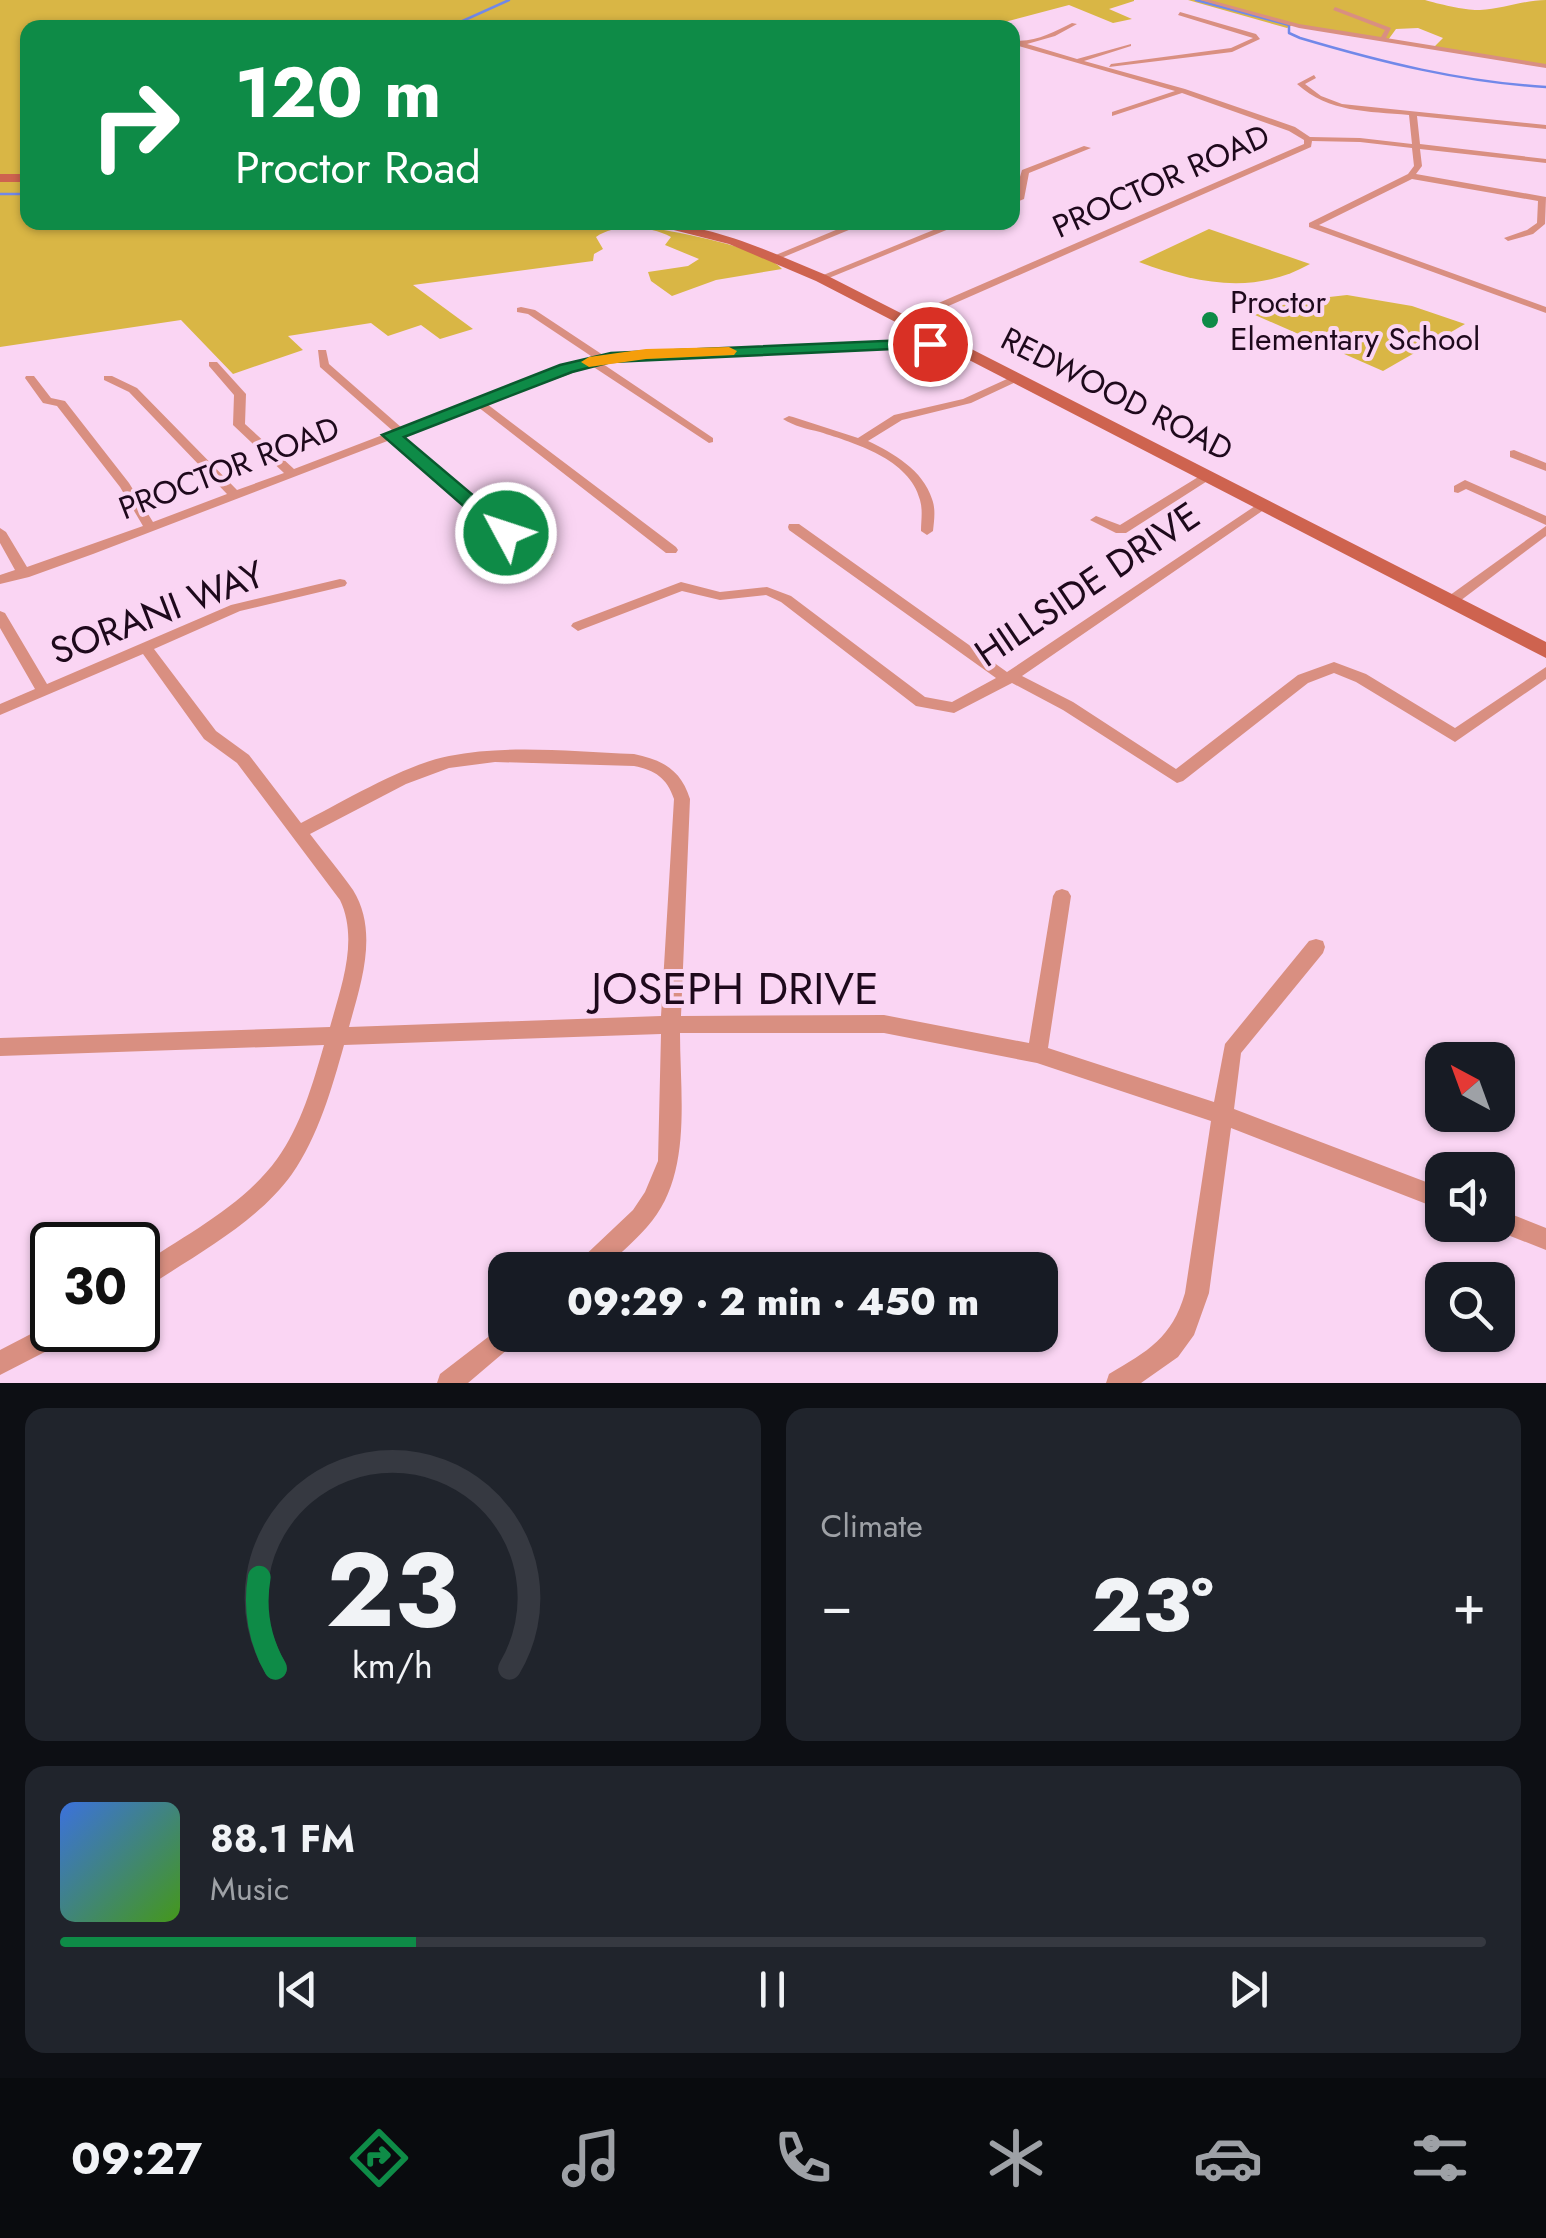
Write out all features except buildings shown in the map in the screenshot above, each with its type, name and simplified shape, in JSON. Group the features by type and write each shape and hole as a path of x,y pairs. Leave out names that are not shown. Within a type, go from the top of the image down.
{"main road":[{"name":"REDWOOD ROAD","path":"703,230 776,257 947,339 1546,650"}],"street":[{"path":"1203,0 1286,24 1546,66"},
{"path":"1336,9 1388,29 1382,40"},
{"path":"1102,67 1232,50 1257,39 1180,14"},
{"path":"1020,43 1053,36 1074,24"},
{"name":"PROCTOR ROAD","path":"908,320 1308,145 1308,139 1292,129 1183,90 1020,45"},
{"path":"1079,60 1129,45"},
{"path":"1314,78 1300,84 1328,102 1412,115 1546,127"},
{"path":"1115,114 1183,90"},
{"path":"1412,115 1418,166 1412,176 1312,225 1546,310"},
{"path":"1308,139 1546,161"},
{"path":"1020,187 1025,172 1087,148"},
{"path":"1412,176 1544,200 1543,224 1508,238"},
{"path":"776,257 844,230"},
{"path":"822,278 942,230"},
{"path":"521,310 531,312 710,440"},
{"name":"PROCTOR ROAD","path":"0,580 597,360 666,353 902,346 947,339"},
{"path":"322,352 324,365 396,434 531,554 546,554"},
{"path":"213,364 240,394 239,425 290,474"},
{"path":"857,443 898,417 967,401 1018,377"},
{"path":"30,378 47,401 61,403 125,486 150,527"},
{"path":"108,378 134,390 236,495"},
{"path":"478,402 671,550"},
{"path":"789,418 892,460 917,482 926,498 927,532"},
{"path":"1514,454 1546,468"},
{"path":"1096,520 1122,530 1208,476"},
{"path":"1458,489 1466,484 1546,521"},
{"name":"HILLSIDE DRIVE","path":"578,626 680,586 720,596 767,591 786,599 921,702 942,709 964,704 1009,677 1264,504"},
{"path":"794,527 1009,677 1068,706 1177,777 1302,678 1334,667 1361,678 1455,736 1546,672"},
{"path":"1451,602 1546,530"},
{"path":"0,532 24,574"},
{"name":"SORANI WAY","path":"0,710 236,608 340,583"},
{"path":"0,616 44,690"},
{"path":"145,647 210,735 242,760 299,832 346,895 357,925 351,975 312,1117 292,1158 245,1205 160,1265"},
{"path":"299,832 400,780 447,762 495,756 622,759 656,764 678,782 682,799 671,1025 671,1144 663,1180 641,1218 605,1252"},
{"path":"1037,1054 1062,896"},
{"path":"1118,1383 1163,1356 1188,1328 1197,1293 1232,1050 1316,947"},
{"name":"JOSEPH DRIVE","path":"0,1047 671,1025 884,1024 1037,1054 1220,1114 1425,1192"},
{"path":"1515,1227 1546,1239"},
{"path":"0,1363 30,1348"},
{"path":"449,1383 488,1351"}],"shaded area":[{"path":"0,0 1134,0 1109,9 1132,19 1113,23 1069,5 1012,20 20,20 20,178 0,178"},
{"path":"1188,0 1425,0 1475,10 1546,0 1546,65 1434,47 1443,38 1418,28 1396,29 1388,40 1294,24 1287,28"},
{"path":"0,181 20,181 20,230 613,230 596,237 603,249 594,254 593,261 413,285 473,329 440,339 421,325 388,336 371,323 288,336 303,350 233,374 181,320 0,347"},
{"path":"1209,229 1310,264 1268,280 1226,283 1182,276 1139,262"},
{"path":"651,230 731,245 770,260 782,269 716,280 672,296 651,281 648,272 688,266 699,259 665,245 671,237"},
{"path":"1347,295 1412,306 1465,324 1383,371 1255,315 1294,301"}],"waterway":[{"path":"465,20 509,0"},
{"path":"1196,0 1289,25 1289,33 1300,38 1391,63 1483,81 1546,87"},
{"path":"0,194 20,194"}],"slow traffic":[{"path":"589,362 646,354 729,351"}],"place":[{"name":"Proctor Elementary School","path":"1210,320"}],"route":[{"path":"506,533 391,435 566,369 611,358 930,344"}]}
